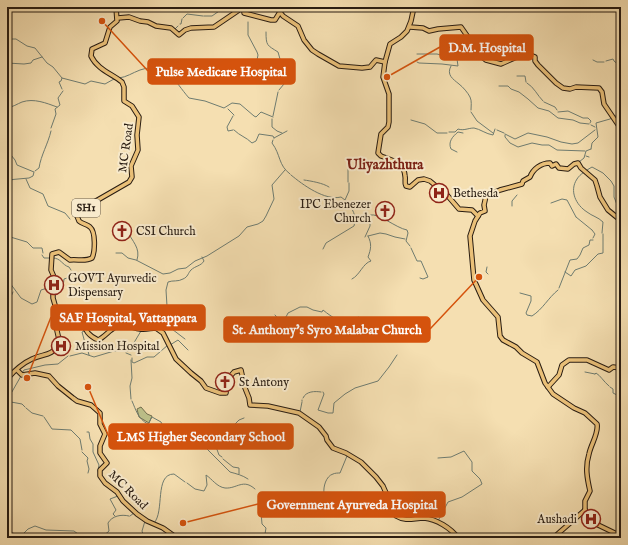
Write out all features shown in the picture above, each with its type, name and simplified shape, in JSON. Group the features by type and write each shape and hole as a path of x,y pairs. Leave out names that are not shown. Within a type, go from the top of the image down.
{"main road":[{"path":"116,7 118,18 128,17 148,22 156,26 171,28 178,35 191,28 214,27 242,8 244,8 245,14 271,20 275,20 280,12"},
{"path":"276,7 287,19 298,26 304,40 314,52 337,64 365,68 370,67 376,60 385,62"},
{"path":"414,7 410,27 403,36 390,44 385,62 383,79 389,94 389,122 388,127 381,134 378,153 381,156 400,164 405,174 406,186 410,187 418,180 426,180 447,195 457,208 460,210 472,210 478,216"},
{"name":"MC Road","path":"118,18 110,27 105,42 93,48 91,55 95,63 123,83 124,100 132,106 140,118 137,135 138,150 131,166 132,177 129,182 89,205 78,215 77,218 79,221 93,230 95,249 92,258 84,260 70,260 59,252 52,254 51,270 54,277 53,300 55,305 55,322 60,344 50,354 33,358 17,370 22,375 35,373 49,376 58,386 73,398 94,406 100,413 100,424 105,434 100,446 100,453 107,463 100,470 101,478 109,487 117,492 123,501 137,514 163,528 177,538"},
{"path":"410,27 423,28 429,32 438,29 461,27 468,37 473,52 477,53 486,60 501,64 522,55 531,55 534,57 538,65 561,87 569,89 600,88 605,105 621,129"},
{"path":"621,223 619,219 608,210 599,195 596,183 586,171 581,168 578,162 568,169 559,168 556,164 552,166 549,162 541,164 532,172 530,177 523,181 522,184 500,190 486,196 484,205 485,211 480,213 478,216 473,225 470,236 475,281 483,300 498,317 500,334 502,338 528,358 537,362 548,387 553,394 576,410 588,415 597,426 588,457 586,479 590,491 585,501 585,510 594,523 621,536"},
{"path":"55,309 64,315 71,311 75,312 83,321 88,335 98,340 106,336 112,329 119,326 129,326 141,329 155,328 160,330 176,359 201,381 206,388 212,391 226,393 227,380 234,372 241,370 250,405 268,406 303,415 319,427 334,448 361,462 376,477 384,489 396,516 408,520 427,519 448,527 458,538"},
{"path":"548,387 559,375 562,365 569,360 587,360 609,370 613,367 621,368"},
{"path":"7,379 17,370"},
{"path":"553,538 585,510"}],"green space":[{"path":"141,407 147,414 152,416 149,423 139,417 137,409"}],"waterway":[{"path":"204,16 212,16 225,7"},
{"path":"183,18 187,14 203,16"},
{"path":"180,24 182,19"},
{"path":"218,70 223,75 237,83 239,77 245,78 249,81 254,75 258,55 248,35 248,22"},
{"path":"174,30 178,26"},
{"path":"266,32 266,40 268,45 278,52 282,76 285,78 284,84 279,90"},
{"path":"7,35 11,39 16,39 27,46 35,48 62,78"},
{"path":"417,54 437,54 457,59 458,66 417,62"},
{"path":"7,63 31,63 33,60 42,57"},
{"path":"606,61 613,59 621,67"},
{"path":"593,60 597,62 604,62"},
{"path":"451,66 449,72 450,74 469,95 471,100 471,110"},
{"path":"119,78 140,70 157,68 169,74 189,98 205,101 224,108 232,103 240,104 256,117 261,112 273,117"},
{"path":"517,76 525,76 526,82"},
{"path":"62,89 59,82 62,78 85,84 91,81 105,84 114,79"},
{"path":"527,83 543,101"},
{"path":"499,86 508,86 519,92 538,108 549,111 558,118 589,124"},
{"path":"51,128 56,114 55,109 60,105 58,98 63,91"},
{"path":"273,116 278,92"},
{"path":"7,108 26,101 40,102 57,107"},
{"path":"544,102 555,107 557,110"},
{"path":"591,149 592,143 598,137 596,123 610,119 619,114 619,107 621,104"},
{"path":"228,109 234,115"},
{"path":"558,112 568,111 583,118 588,118 591,121 590,123"},
{"path":"471,112 477,121 493,133"},
{"path":"233,116 227,127 228,131 233,130"},
{"path":"272,119 272,127 282,133"},
{"path":"411,120 425,124 437,133 447,133"},
{"path":"591,125 595,127"},
{"path":"449,132 455,132 458,129 462,130 474,128 493,135 495,129"},
{"path":"234,130 252,143 256,141 259,134 273,136 274,138"},
{"path":"497,130 504,133"},
{"path":"505,134 515,139 528,133 572,144 578,143 595,130"},
{"path":"35,171 39,168 51,131"},
{"path":"274,138 287,131"},
{"path":"457,152 451,149 450,142 458,132 463,133"},
{"path":"505,135 510,143 518,147 532,143 549,145 557,150 585,151"},
{"path":"273,140 272,143 281,163 290,174"},
{"path":"579,162 584,158 586,151 591,149"},
{"path":"7,150 17,165 34,172 33,176 29,178 7,180"},
{"path":"348,162 348,182"},
{"path":"602,233 603,222 583,209 575,197 574,188 580,175 592,167 603,173 614,186 614,197 621,215"},
{"path":"116,253 122,253 128,258 136,260 163,274 186,268 195,261 207,256 239,236 247,227 263,221 274,199 272,185 285,170"},
{"path":"291,175 314,191 328,197 341,197 345,200 349,191 349,183"},
{"path":"26,179 30,188 43,194 48,206 65,213 70,219"},
{"path":"7,188 12,180"},
{"path":"304,180 320,183 329,187"},
{"path":"512,206 512,201 517,195"},
{"path":"551,203 562,199 567,200 576,217"},
{"path":"323,249 326,243 354,226 354,213 346,201"},
{"path":"365,237 370,226 370,215 374,215 407,230 408,233 406,241 410,246"},
{"path":"576,217 592,230"},
{"path":"592,230 595,234 593,238"},
{"path":"127,231 137,248 137,260"},
{"path":"368,236 380,233 405,239"},
{"path":"565,272 571,276 575,270 586,266 598,254 603,253 603,234"},
{"path":"7,236 27,242 33,248 42,248 43,253"},
{"path":"352,279 368,262 371,261 368,257 371,246 368,236"},
{"path":"559,288 570,260 577,259 583,248 589,245 590,240 593,240"},
{"path":"411,248 417,261 421,261 428,277 423,279 420,278"},
{"path":"42,255 44,258 50,258"},
{"path":"142,328 145,324 154,321 158,312 167,306 166,290 168,282 185,278 191,270 203,263 204,261 202,257"},
{"path":"53,258 60,260 71,270"},
{"path":"487,267 486,272 488,274"},
{"path":"55,287 63,287 64,279 67,278"},
{"path":"7,279 21,298 32,304 37,302 41,290 51,287"},
{"path":"520,293 531,296 531,301 526,313 527,315 532,316 558,290"},
{"path":"7,302 9,301 13,292"},
{"path":"166,307 171,313 168,326 185,339"},
{"path":"275,315 282,323 282,319 286,317 288,313 300,307 307,307 322,312 323,310 343,322 352,323 358,317"},
{"path":"87,330 98,322 107,318 150,318 155,316"},
{"path":"84,331 82,332 87,350"},
{"path":"70,356 82,353 94,357 114,351 129,351 141,331"},
{"path":"170,345 178,340 188,350"},
{"path":"132,358 132,362 134,363 147,357 154,357 168,345"},
{"path":"88,351 89,355"},
{"path":"126,353 131,355"},
{"path":"323,392 324,394 318,410 333,413 334,403 355,388 378,381 397,355"},
{"path":"22,373 24,370 45,365 58,364 68,356"},
{"path":"131,360 131,399"},
{"path":"585,372 595,374"},
{"path":"595,374 598,374 609,386"},
{"path":"21,376 9,397 11,402 22,404 25,407"},
{"path":"610,387 613,389 613,393 621,397"},
{"path":"303,398 308,393 321,392"},
{"path":"132,401 142,420 148,424 152,417 161,422 163,426 161,428 165,432 175,432 178,435 202,444 230,472 248,479"},
{"path":"300,412 302,402"},
{"path":"26,408 32,413 43,416"},
{"path":"44,417 52,429 71,430 80,439 82,450"},
{"path":"199,440 209,443 239,420 244,418"},
{"path":"175,431 177,429 200,435 199,440"},
{"path":"87,432 89,432 90,439 93,444 93,452 99,465 98,471"},
{"path":"209,443 215,444 219,455 222,457"},
{"path":"438,458 451,457 464,451 472,462 472,471 480,479 482,484 462,497 448,502 438,521"},
{"path":"82,452 88,458 88,473"},
{"path":"324,493 324,488 328,477 335,473 340,473 347,456"},
{"path":"223,459 233,467 239,468 239,474"},
{"path":"154,523 159,511 164,480 168,476 174,474 185,482"},
{"path":"187,483 195,489 204,491 207,485 206,475 217,485 225,488 247,484 255,489"},
{"path":"115,516 113,514 116,510 110,499 118,496"},
{"path":"261,512 262,524 266,528 265,534 262,538"},
{"path":"130,516 134,513"},
{"path":"101,538 109,531 108,523 114,517 120,515 129,516"},
{"path":"144,538 142,531 145,521"},
{"path":"7,532 22,535 28,529 35,526 46,530 74,531 78,534 92,538"}],"place":[{"name":"Pulse Medicare Hospital","path":"102,21"},
{"name":"D.M. Hospital","path":"387,77"},
{"name":"Bethesda","path":"439,193"},
{"name":"IPC Ebenezer Church","path":"385,211"},
{"name":"CSI Church","path":"122,231"},
{"name":"St. Anthony's Syro Malabar Church","path":"479,277"},
{"name":"GOVT Ayurvedic Dispensary","path":"54,285"},
{"name":"Mission Hospital","path":"61,346"},
{"name":"SAF Hospital, Vattappara","path":"27,378"},
{"name":"St Antony","path":"225,382"},
{"name":"LMS Higher Secondary School","path":"88,387"},
{"name":"Aushadi","path":"591,519"},
{"name":"Government Ayurveda Hospital","path":"183,523"}],"district":[{"name":"Uliyazhthura","path":"385,165"}]}
